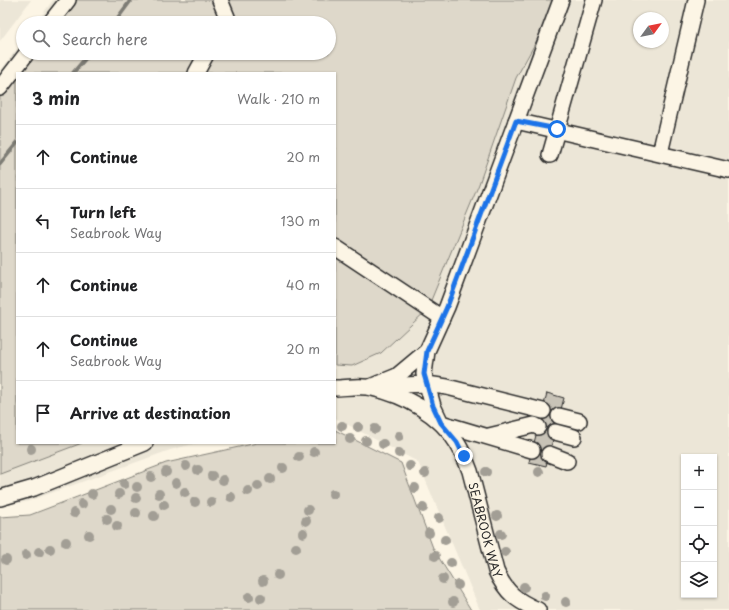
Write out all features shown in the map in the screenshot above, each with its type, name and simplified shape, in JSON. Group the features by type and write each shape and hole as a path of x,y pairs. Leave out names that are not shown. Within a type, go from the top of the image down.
{"street":[{"path":"55,16 68,0"},
{"path":"220,0 227,16"},
{"name":"SEABROOK WAY","path":"336,388 370,387 397,376 427,351 442,318 561,0"},
{"path":"550,155 594,0"},
{"path":"660,154 696,0"},
{"path":"0,88 22,60"},
{"path":"197,72 203,60"},
{"path":"516,121 557,129 729,170"},
{"path":"336,248 442,318"},
{"path":"427,351 424,374 433,406 441,423 532,450"},
{"path":"370,387 427,384 447,387 543,411"},
{"name":"SEABROOK WAY","path":"370,387 402,398 425,411 441,423 457,442 470,471 496,571 501,582 514,597 538,610"},
{"path":"559,416 579,421"},
{"path":"486,437 534,425 538,427"},
{"path":"555,432 574,437"},
{"path":"0,498 34,488 143,444"},
{"path":"549,454 567,460"}],"shaded area":[{"path":"0,0 31,0 19,16 16,16 16,20 0,41"},
{"path":"53,0 729,0 729,610 480,610 418,462 336,419 336,72 16,72 16,444 193,444 170,450 26,502 0,505 0,72 16,50 16,60 336,60 336,16 41,16"},
{"path":"73,0 559,0 516,78 479,184 427,310 381,353 352,366 336,365 336,72 19,72 28,60 336,60 336,16 61,16"},
{"path":"16,75 16,444 79,444 0,474 0,96"},
{"path":"336,430 401,463 433,548 471,610 0,610 0,517 30,515 166,463 252,444 336,444"}],"building":[{"path":"547,393 564,398 546,466 529,462"}],"waterway":[{"path":"119,16 131,0"},
{"path":"74,72 84,60"},
{"path":"0,164 16,144"}],"route":[{"path":"464,456 457,442 441,423 433,406 424,374 427,351 447,307 516,121 557,129"}]}
